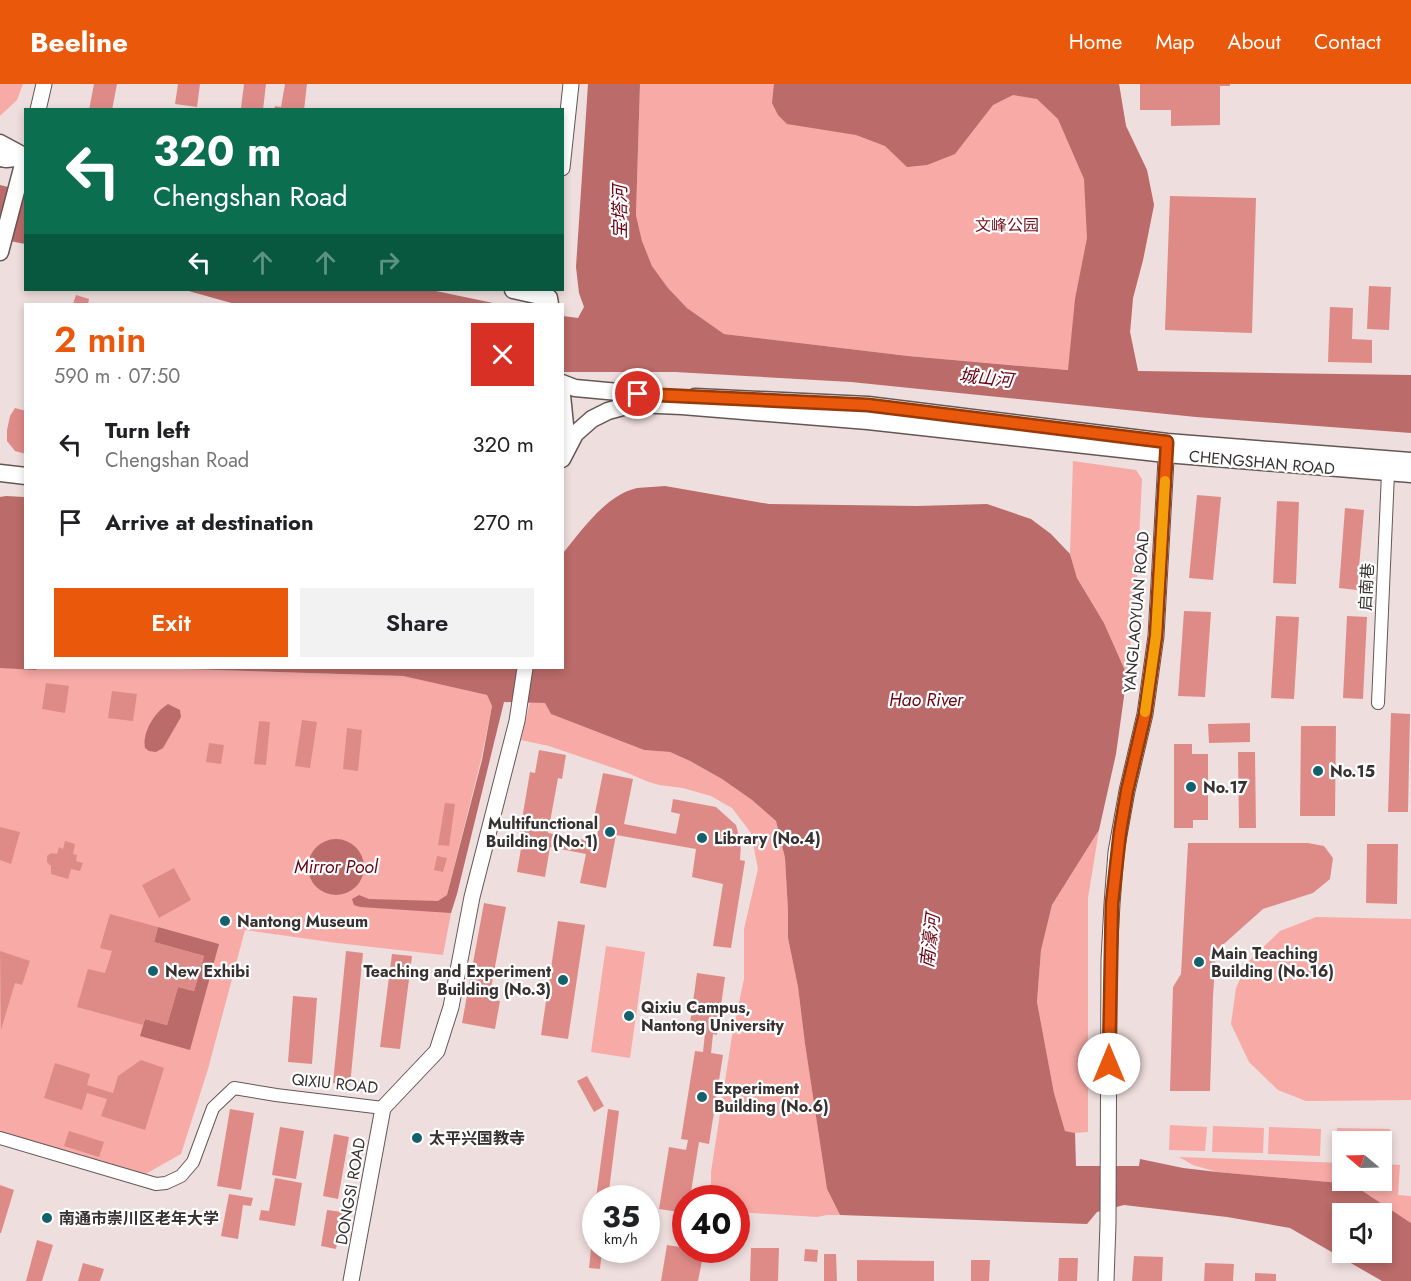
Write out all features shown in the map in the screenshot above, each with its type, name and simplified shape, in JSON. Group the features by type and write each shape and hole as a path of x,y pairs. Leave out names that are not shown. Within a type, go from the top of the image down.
{"main road":[{"path":"0,143 24,155"},
{"path":"0,158 24,156"},
{"path":"1,249 24,160"},
{"path":"518,291 550,297"},
{"name":"CHENGSHAN ROAD","path":"564,384 575,388 638,394 868,405 1167,448 1411,461"},
{"name":"CHENGSHAN ROAD","path":"564,458 575,434 592,419 608,411 634,404 868,421 1167,448 1411,474"},
{"path":"564,415 564,442"},
{"path":"0,473 24,476"}],"street":[{"path":"38,108 44,84"},
{"path":"564,149 571,84"},
{"name":"YANGLAOYUAN ROAD","path":"1106,1281 1109,971 1112,904 1120,832 1145,714 1156,636 1167,448"},
{"name":"启南巷","path":"1378,703 1388,473"},
{"name":"QIXIU ROAD","path":"0,1138 156,1184 166,1183 181,1176 194,1162 213,1108 234,1088 383,1108 437,1051 442,1037 451,1007 472,897 517,721 525,669"},
{"name":"DONGSI ROAD","path":"351,1281 383,1108"}],"green space":[{"path":"0,84 23,84 17,100 0,116"},
{"name":"文峰公园","path":"640,84 1119,84 1126,126 1147,170 1154,205 1133,298 1130,332 1138,371 1069,370 908,356 724,334 687,308 668,288 652,266 642,241 636,215"},
{"path":"1073,461 1136,470 1142,479 1137,579 1127,675 1104,623 1077,578 1070,554"},
{"name":"Nantong Museum","path":"0,668 186,669 403,676 487,695 492,706 481,760 447,895 451,913 443,955 245,930 208,1069 181,1154 142,1176 0,1133"},
{"path":"530,702 546,703 551,714 644,750 670,752 690,761 722,779 752,800 776,821 785,858 788,938 798,987 827,1189 840,1215 817,1217 750,1213 750,1185 711,1185 711,1172 732,1036 744,979 744,929 758,869 751,833 732,808 711,796 683,788 659,785 549,746 521,740"},
{"path":"1099,830 1088,898 1088,1132 1075,1133 1065,1131 1054,1093 1037,1002 1041,949 1052,905"},
{"path":"1316,917 1411,919 1411,1100 1306,1101 1278,1090 1249,1062 1231,1024 1236,988 1249,961 1280,931"},
{"path":"606,946 645,952 630,1058 591,1052"},
{"path":"1170,1125 1207,1127 1205,1151 1169,1150"},
{"path":"1213,1126 1264,1128 1263,1153 1212,1152"},
{"path":"1269,1127 1321,1129 1320,1156 1268,1154"},
{"path":"1337,1128 1390,1129 1390,1131 1337,1131"},
{"path":"1179,1157 1332,1163 1332,1182 1217,1172 1193,1165"},
{"path":"1392,1165 1400,1165 1398,1195 1411,1196 1411,1223 1392,1210 1392,1203 1381,1203 1363,1191 1392,1191"}],"water":[{"path":"588,84 640,84 636,215 642,241 652,266 668,288 687,308 724,334 908,356 1068,370 1075,299 1087,238 1084,179 1058,119 1037,99 1013,95 993,105 955,154 927,165 907,167 885,146 856,135 787,124 778,115 772,103 774,84 1119,84 1126,126 1147,170 1154,205 1133,298 1130,332 1138,371 1411,375 1411,433 1196,417 851,382 675,372 564,372 564,316 578,318 584,307 579,293 576,267"},
{"path":"0,185 24,191 24,244 0,239"},
{"path":"189,291 436,291 493,303 231,303"},
{"name":"Hao River","path":"665,486 769,504 917,506 987,504 1031,519 1051,534 1070,554 1077,578 1104,623 1127,675 1116,754 1099,830 1052,905 1041,950 1037,1002 1054,1093 1065,1131 1075,1133 1076,1166 1139,1166 1140,1159 1183,1168 1332,1182 1332,1191 1363,1191 1381,1203 1332,1203 1332,1252 1290,1228 1227,1217 1124,1205 1097,1212 1087,1224 840,1215 827,1189 798,987 788,938 785,858 776,821 752,800 722,779 690,761 670,752 644,750 551,714 545,703 504,702 451,913 354,905 352,899 359,895 369,899 438,901 447,895 482,760 492,706 487,695 403,676 186,669 564,669 564,552 595,514 626,492 637,488"},
{"path":"0,497 24,497 24,669 36,670 0,668"},
{"path":"168,704 180,710 181,717 163,748 156,752 149,751 145,748 148,729 154,717"},
{"name":"Mirror Pool","path":"330,839 342,839 352,843 360,851 364,867 360,883 352,891 342,895 330,895 320,891 312,883 308,873 308,861 312,851 320,843"},
{"path":"158,927 219,944 190,1050 140,1036 145,1019 167,1025 178,987 194,991 204,956 154,942"},
{"name":"Hao River","path":"1392,1210 1411,1223 1411,1281 1382,1281 1351,1263 1392,1263"}],"building":[{"path":"94,84 117,84 112,108 89,108"},
{"path":"178,84 200,84 197,107 175,104"},
{"path":"244,84 266,84 263,108 241,108"},
{"path":"285,84 307,84 304,108 274,108 275,106 281,107"},
{"path":"1140,84 1230,84 1230,86 1220,86 1220,125 1171,126 1171,110 1140,110"},
{"path":"1170,196 1256,198 1252,333 1165,330"},
{"path":"1369,286 1391,287 1389,330 1367,329"},
{"path":"76,295 89,299 88,303 73,303"},
{"path":"1330,307 1353,308 1352,339 1372,340 1372,363 1328,362"},
{"path":"15,408 24,410 24,453 15,451 7,441 10,416"},
{"path":"1197,495 1221,497 1213,580 1189,578"},
{"path":"1277,501 1299,502 1296,584 1273,583"},
{"path":"1345,508 1364,510 1357,590 1339,588"},
{"path":"1184,611 1211,612 1205,697 1178,696"},
{"path":"1276,616 1299,617 1294,699 1271,698"},
{"path":"1347,616 1367,617 1363,699 1343,698"},
{"path":"46,683 69,686 65,713 42,709"},
{"path":"112,691 137,694 133,721 108,718"},
{"path":"1391,713 1410,714 1408,812 1388,812"},
{"path":"302,720 317,722 310,768 295,766"},
{"path":"259,721 270,722 266,765 254,764"},
{"path":"1250,723 1250,742 1209,743 1208,724"},
{"name":"No.15","path":"1301,726 1336,726 1335,816 1300,816"},
{"path":"347,728 362,730 358,771 343,769"},
{"path":"209,743 224,745 221,764 206,762"},
{"name":"No.17","path":"1174,744 1192,744 1192,754 1208,754 1208,820 1193,820 1193,828 1174,828"},
{"path":"539,750 566,755 562,779 558,778 548,833 596,842 598,830 592,828 603,773 633,779 624,824 676,834 680,814 671,812 673,799 716,807 736,825 741,843 740,860 745,861 731,948 713,946 723,884 692,877 696,849 616,835 606,888 580,883 586,854 550,847 545,877 517,872 523,837 519,837 530,772 535,773"},
{"path":"1238,752 1255,752 1256,828 1239,828"},
{"path":"445,803 455,804 449,846 438,845"},
{"path":"0,827 20,832 11,864 0,860"},
{"path":"65,841 75,844 73,854 77,855 76,861 83,863 80,871 71,869 68,879 51,874 51,866 47,862 47,856 51,853 57,854 59,847 63,849"},
{"name":"Main Teaching Building (No.16)","path":"1188,843 1308,843 1324,846 1333,858 1330,879 1313,893 1263,909 1216,951 1210,1091 1170,1091 1173,987 1181,974"},
{"path":"1367,844 1398,844 1397,904 1366,903"},
{"path":"437,856 447,858 443,872 434,870"},
{"path":"174,868 191,900 159,918 142,885"},
{"path":"484,903 506,907 489,999 500,1001 495,1029 462,1023"},
{"name":"New Exhibi","path":"110,914 158,927 154,942 204,956 194,991 178,987 167,1025 145,1019 143,1025 77,1007 88,969 105,973 112,951 100,948"},
{"name":"Teaching and Experiment Building (No.3)","path":"558,921 585,925 568,1039 541,1035"},
{"path":"0,951 30,961 22,985 15,983 1,1030"},
{"path":"346,951 363,953 350,1085 333,1083"},
{"path":"392,954 412,956 400,1049 380,1047"},
{"path":"697,973 725,977 717,1035 713,1034 711,1053 723,1055 709,1144 699,1142 692,1185 672,1185 672,1211 660,1209 669,1147 686,1150 688,1140 681,1139 695,1051 703,1052 705,1033 689,1031"},
{"path":"293,996 317,998 312,1064 288,1062"},
{"path":"141,1060 164,1068 145,1130 101,1116 107,1099 87,1093 82,1110 44,1098 55,1063 90,1074 87,1085 113,1093 118,1076"},
{"path":"587,1076 604,1106 594,1112 577,1081"},
{"path":"230,1109 254,1113 241,1190 217,1186"},
{"path":"608,1109 619,1111 610,1185 598,1185"},
{"path":"280,1127 304,1131 296,1179 272,1175"},
{"path":"69,1131 104,1142 99,1157 64,1146"},
{"path":"334,1134 349,1137 338,1199 323,1196"},
{"path":"275,1178 302,1183 295,1226 259,1220 261,1210 269,1211"},
{"path":"0,1185 14,1190 1,1233 0,1233"},
{"path":"229,1194 253,1198 251,1206 243,1205 238,1239 221,1236"},
{"path":"327,1210 342,1212 336,1249 321,1246"},
{"path":"37,1240 53,1245 42,1281 26,1281"},
{"path":"667,1245 672,1246 672,1263 702,1263 698,1281 661,1281"},
{"path":"751,1248 779,1248 778,1281 750,1281"},
{"path":"805,1249 818,1250 817,1262 804,1261"},
{"path":"824,1254 836,1254 837,1281 824,1281"},
{"path":"1134,1256 1163,1257 1162,1281 1132,1281"},
{"path":"1059,1258 1078,1258 1077,1281 1058,1281"},
{"path":"857,1260 934,1261 934,1281 857,1281"},
{"path":"971,1260 990,1260 989,1281 971,1281"},
{"path":"83,1263 104,1269 100,1281 78,1281"},
{"path":"590,1263 601,1263 600,1269 589,1268"},
{"path":"1205,1263 1234,1264 1233,1281 1204,1281"},
{"path":"1255,1273 1276,1274 1276,1281 1255,1281"}],"slow traffic":[{"path":"1145,712 1156,636 1165,481"}],"place":[{"name":"No.15","path":"1318,771"},
{"name":"No.17","path":"1191,787"},
{"name":"Multifunctional Building (No.1)","path":"610,832"},
{"name":"Library (No.4)","path":"702,838"},
{"name":"Nantong Museum","path":"225,921"},
{"name":"Main Teaching Building (No.16)","path":"1199,962"},
{"name":"New Exhibi","path":"153,971"},
{"name":"Teaching and Experiment Building (No.3)","path":"563,980"},
{"name":"Qixiu Campus, Nantong University","path":"629,1016"},
{"name":"Experiment Building (No.6)","path":"702,1097"},
{"name":"太平兴国教寺","path":"417,1138"},
{"name":"南通市崇川区老年大学","path":"47,1218"}],"route":[{"path":"638,394 868,405 1167,442 1156,636 1145,714 1116,852 1110,960 1109,1064"}],"water label":[{"name":"宝塔河","path":"620,212"},
{"name":"城山河","path":"986,378"},
{"name":"南濠河","path":"930,941"}]}
